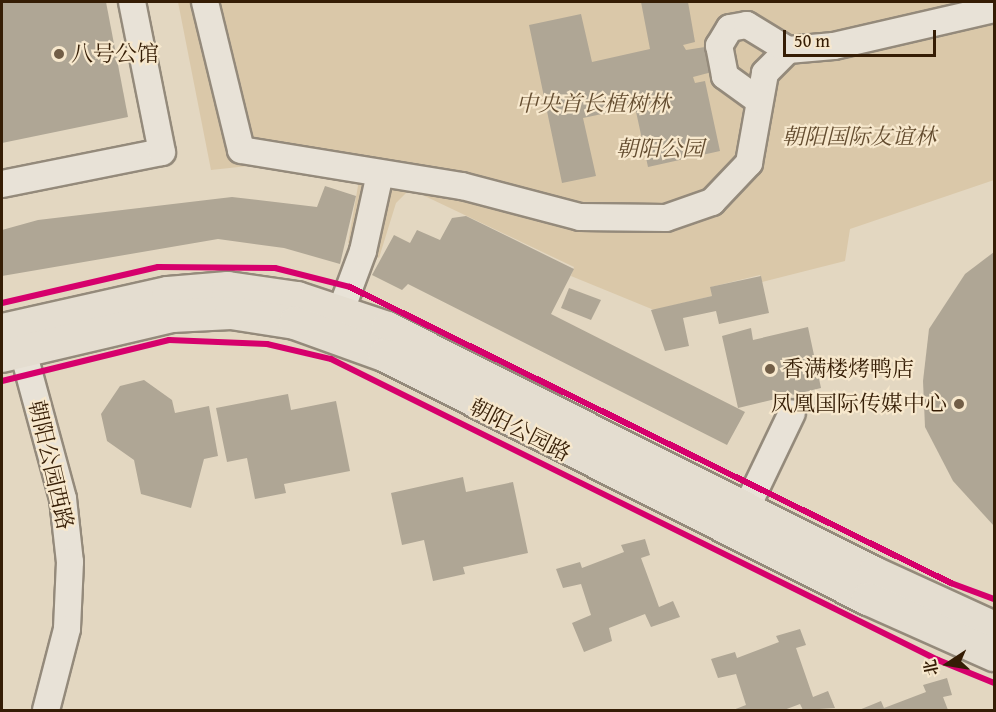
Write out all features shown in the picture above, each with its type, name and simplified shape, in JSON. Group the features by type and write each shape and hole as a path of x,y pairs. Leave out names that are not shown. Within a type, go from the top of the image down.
{"main road":[{"name":"朝阳公园路","path":"10,341 168,292 228,288 297,298 387,328 746,509 994,628"},
{"name":"朝阳公园路","path":"10,341 172,316 231,313 295,323 384,355 868,599 994,655"}],"street":[{"path":"2,184 162,152 132,2"},
{"path":"205,2 241,150 462,186 580,217 666,218 712,202 750,163 758,100 765,73 788,50"},
{"path":"758,100 725,76 719,46 730,28 747,25 788,50 834,46 994,9"},
{"path":"340,313 363,250 380,174"},
{"name":"朝阳公园西路","path":"10,341 63,498 70,562 66,629 46,711"},
{"path":"746,509 792,413"}],"green space":[{"name":"朝阳公园","path":"178,2 994,2 994,180 850,229 845,261 762,282 760,275 711,287 712,296 654,310 571,276 574,267 410,189 396,203 379,258 348,243 359,180 298,168 248,166 211,170"}],"building":[{"name":"八号公馆","path":"2,2 106,2 128,117 2,143"},
{"path":"641,2 688,2 695,42 683,45 686,50 705,47 712,72 693,77 695,83 705,81 720,151 648,167 635,107 583,118 596,176 562,183 529,25 581,14 592,62 650,49"},
{"path":"325,186 356,196 340,264 284,248 218,239 2,276 2,230 38,220 232,197 317,207"},
{"path":"466,216 574,269 551,314 745,412 727,445 408,284 402,290 372,275 394,235 410,243 417,230 440,240 452,218"},
{"name":"凤凰国际传媒中心","path":"994,252 994,526 953,481 925,427 923,381 929,329 965,274"},
{"path":"761,276 769,313 719,324 716,311 683,318 689,346 665,351 651,310 712,296 710,287"},
{"path":"569,288 601,300 591,320 561,308"},
{"path":"808,327 821,388 738,408 722,336 751,328 753,340"},
{"path":"144,380 172,400 175,413 209,406 218,456 204,459 191,508 141,494 134,460 107,441 101,414 120,386"},
{"path":"288,394 291,410 336,401 350,471 284,484 286,493 255,499 247,458 227,462 216,408"},
{"path":"463,477 466,492 513,482 528,553 463,567 465,574 433,581 424,540 402,545 391,493"},
{"path":"645,539 650,555 641,558 659,607 673,601 680,617 651,627 645,614 609,628 612,641 584,652 572,623 591,615 581,584 563,588 556,569 580,562 582,568 624,552 621,545"},
{"path":"800,629 806,645 796,648 813,697 828,691 835,708 803,710 800,704 784,710 733,710 746,705 736,674 718,678 711,659 735,652 737,658 779,642 776,636"},
{"path":"947,678 952,695 943,697 948,710 859,710 881,701 884,708 926,692 923,685"}],"cycle path":[{"path":"2,303 158,267 275,268 350,287 951,583 994,599"},
{"path":"2,381 169,340 267,344 331,359 938,660 994,683"}],"place":[{"name":"八号公馆","path":"59,54"},
{"name":"香满楼烤鸭店","path":"770,369"},
{"name":"凤凰国际传媒中心","path":"959,404"}],"park label":[{"name":"中央首长植树林","path":"593,104"},
{"name":"朝阳国际友谊林","path":"859,137"}]}
